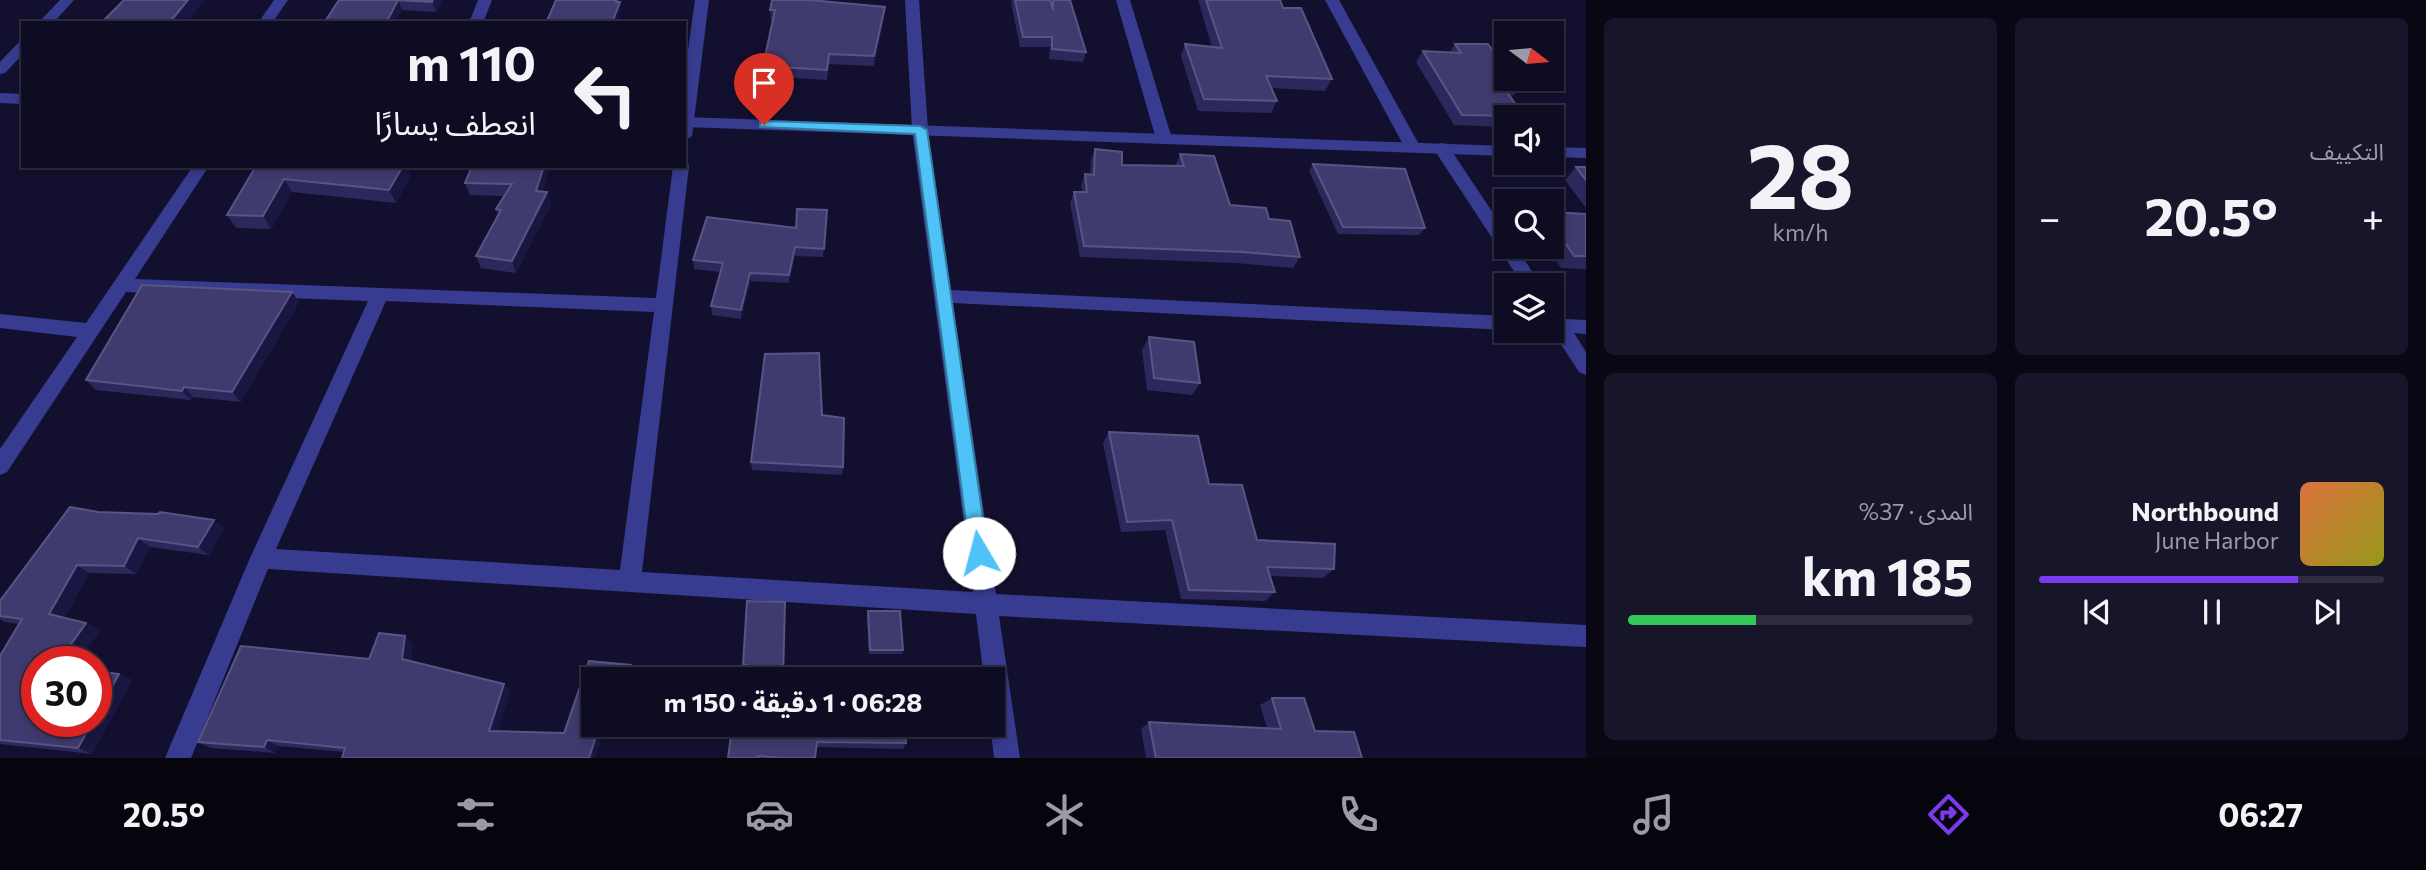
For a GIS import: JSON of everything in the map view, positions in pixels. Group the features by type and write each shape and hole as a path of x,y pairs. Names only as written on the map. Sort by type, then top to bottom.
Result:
{"street":[{"path":"47,21 67,0"},
{"path":"266,21 281,0"},
{"path":"477,21 485,0"},
{"path":"686,120 702,0"},
{"path":"912,0 920,130 1007,758"},
{"path":"1123,0 1164,139"},
{"path":"1332,0 1413,148"},
{"path":"0,70 21,48"},
{"path":"0,98 21,99"},
{"path":"686,127 920,130 1494,150"},
{"path":"1441,148 1524,273"},
{"path":"1564,152 1586,153"},
{"path":"0,466 200,168"},
{"path":"630,582 681,168"},
{"path":"122,285 664,305"},
{"path":"178,758 261,558 380,294"},
{"path":"943,296 1494,322"},
{"path":"0,321 90,331"},
{"path":"1564,324 1586,327"},
{"path":"1564,336 1586,367"},
{"path":"261,558 986,604 1586,636"}],"building":[{"path":"124,0 188,0 171,21 103,21"},
{"path":"339,0 398,0 387,21 325,21"},
{"path":"398,0 433,0 432,2"},
{"path":"556,0 620,2 613,21 547,21"},
{"path":"772,0 810,0 885,7 874,56 829,54 827,70 763,66 775,10 770,10"},
{"path":"1015,0 1050,0 1053,10 1053,0 1070,0 1086,52 1052,49 1052,37 1023,37"},
{"path":"1206,0 1280,0 1283,8 1301,8 1332,79 1266,76 1277,101 1204,99 1185,44 1222,48"},
{"path":"1455,44 1488,44 1494,52 1494,91 1506,91 1516,105 1494,105 1494,116 1462,115 1423,51 1461,53"},
{"path":"1095,149 1122,152 1122,165 1184,166 1180,154 1214,156 1230,205 1266,208 1269,219 1290,221 1300,257 1084,246 1074,192 1087,192 1085,174 1094,175"},
{"path":"1313,164 1405,169 1425,228 1343,227"},
{"path":"1576,167 1586,167 1586,180"},
{"path":"255,168 402,168 389,190 284,179 263,216 227,215"},
{"path":"471,168 543,168 536,191 547,192 512,261 476,256 501,210 496,209 512,184 465,183"},
{"path":"797,209 827,210 824,249 795,247 789,275 750,273 741,310 711,306 723,263 693,260 707,217 796,228"},
{"path":"1564,213 1586,214 1586,256 1574,256 1564,241"},
{"path":"142,285 292,292 232,392 184,387 182,391 86,380"},
{"path":"1149,337 1194,342 1200,383 1154,378"},
{"path":"819,353 822,415 844,418 843,467 751,462 765,354"},
{"path":"1109,432 1198,436 1209,484 1242,485 1257,540 1335,544 1334,569 1267,567 1275,592 1189,590 1172,520 1127,522"},
{"path":"70,507 98,512 160,512 214,520 198,547 138,538 124,566 77,565 49,614 86,623 70,646 21,646 21,737 84,737 78,748 0,740 0,656 22,619 0,616 0,601"},
{"path":"747,601 785,602 783,667 743,665"},
{"path":"868,611 900,611 903,650 870,650"},
{"path":"379,633 405,636 402,659 504,684 489,731 564,733 581,684 581,737 596,737 589,758 342,758 345,748 267,740 264,747 198,742 241,646 369,659"},
{"path":"589,661 631,667 587,667"},
{"path":"112,673 119,674 112,686"},
{"path":"1272,698 1304,698 1315,731 1354,732 1362,758 1156,758 1149,722 1281,729"},
{"path":"731,737 906,737 906,743 817,742 815,758 728,758"}],"route":[{"path":"764,125 920,130 979,553"}]}
